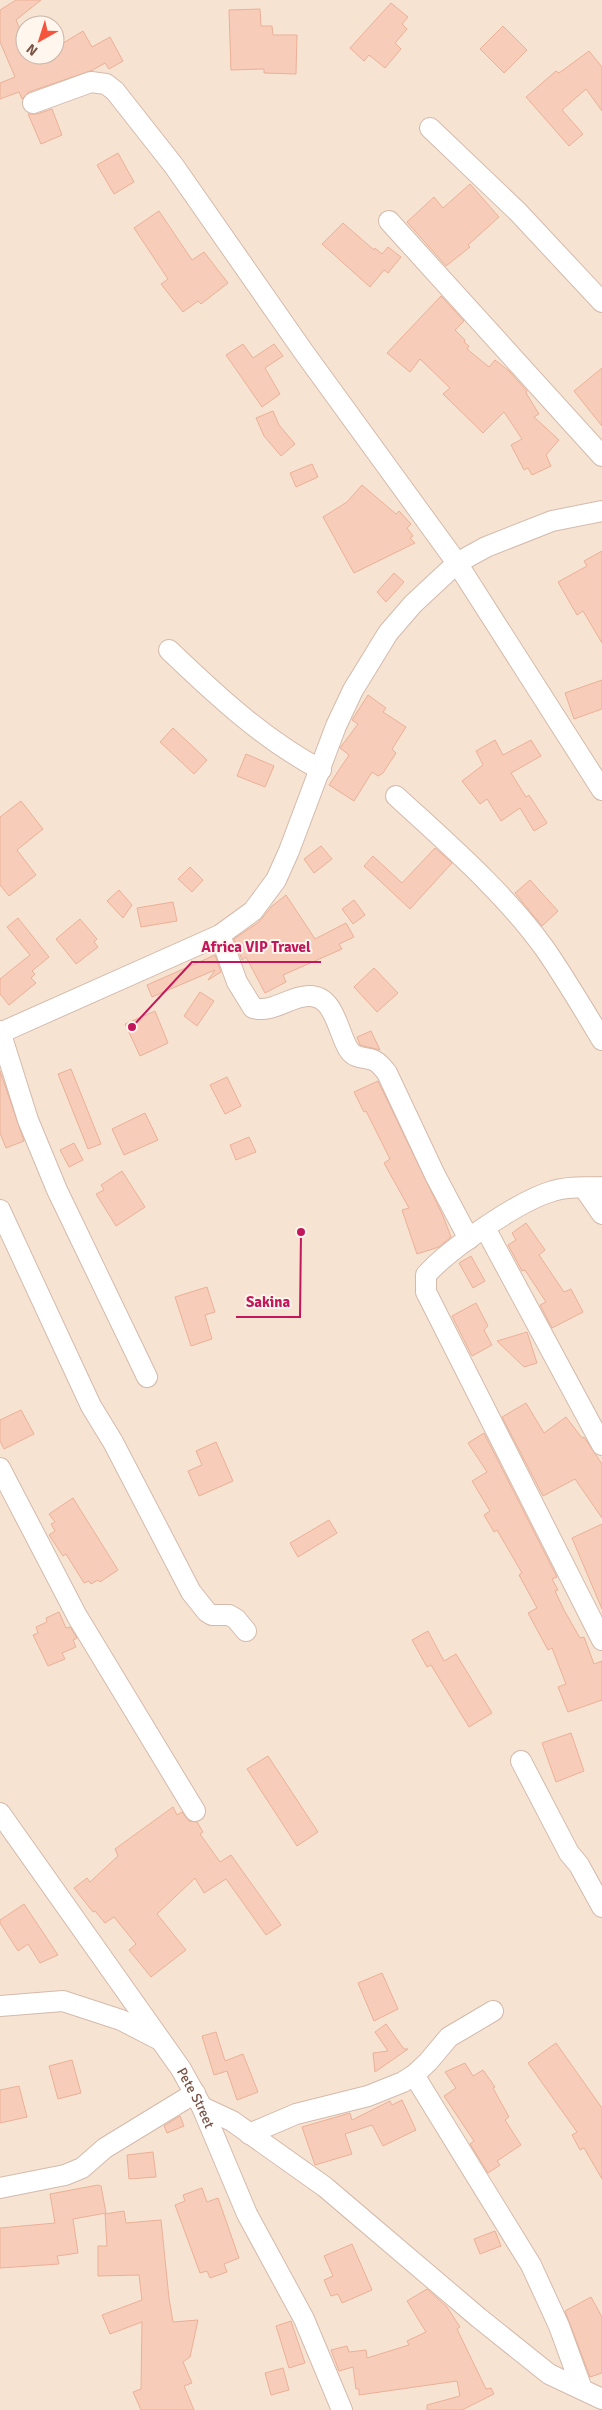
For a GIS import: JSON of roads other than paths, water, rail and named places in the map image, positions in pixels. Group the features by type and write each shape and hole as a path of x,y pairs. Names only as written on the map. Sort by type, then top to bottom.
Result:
{"street":[{"path":"33,103 91,82 106,84 115,91 174,166 303,351 457,563 602,790"},
{"path":"430,128 518,212 602,302"},
{"path":"389,221 602,456"},
{"path":"148,1377 57,1190 28,1120 0,1032 220,935 253,911 276,880 343,711 371,657 413,604 457,563 486,547 552,521 602,511"},
{"path":"169,650 257,730 291,754 321,770"},
{"path":"396,796 474,869 513,910 545,949 602,1040"},
{"path":"220,935 237,982 252,1008 261,1010 274,1008 305,996 316,996 333,1014 350,1053 357,1057 374,1060 387,1073 435,1175 477,1234 602,1445"},
{"path":"602,1214 593,1188 552,1191 526,1202 438,1261 426,1275 426,1292 602,1640"},
{"path":"0,1210 91,1406 113,1442 191,1592 207,1612 212,1615 229,1615 236,1619 246,1631"},
{"path":"0,1468 73,1609 196,1811"},
{"path":"521,1761 569,1853 579,1865 602,1908"},
{"name":"Pete Street","path":"0,1813 162,2041 198,2100 247,2214 304,2319 342,2410"},
{"path":"0,2006 63,2001 121,2020 162,2041"},
{"path":"249,2134 296,2114 368,2096 414,2076 448,2037 493,2011"},
{"path":"414,2076 531,2265 559,2326 582,2389"},
{"path":"0,2188 64,2175 82,2168 105,2148 198,2100 232,2121 325,2188 549,2374 602,2399"}],"place":[{"name":"Africa VIP Travel","path":"132,1027"},
{"name":"Sakina","path":"301,1232"}]}
